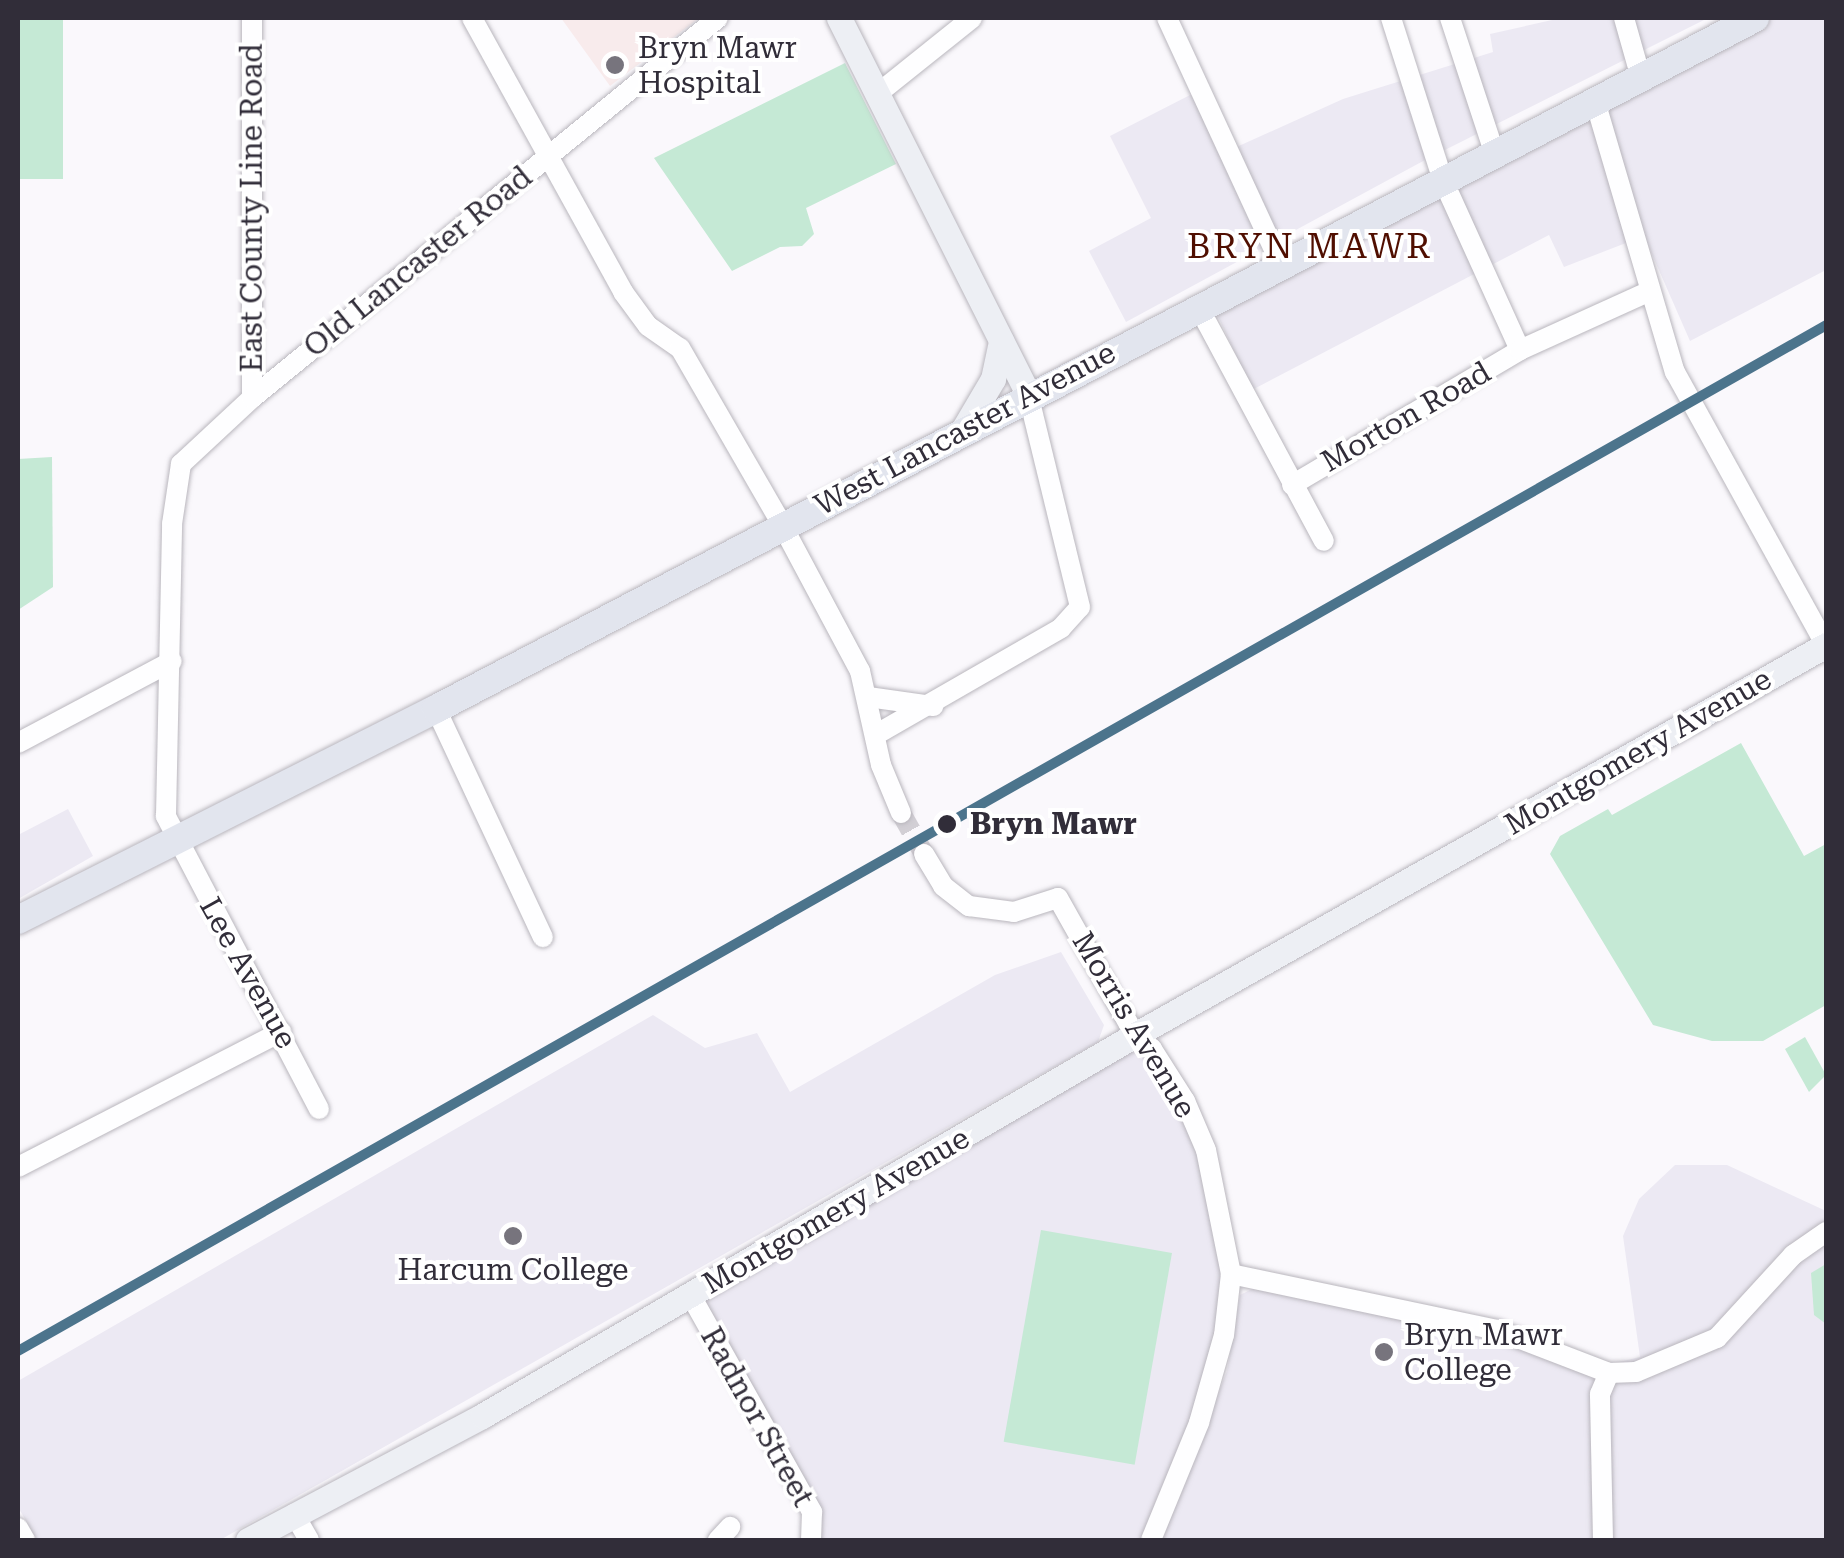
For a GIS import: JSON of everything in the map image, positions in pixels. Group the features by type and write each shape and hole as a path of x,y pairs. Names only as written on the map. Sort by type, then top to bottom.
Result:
{"highway":[{"name":"West Lancaster Avenue","path":"18,920 436,708 1280,262 1755,18"}],"main road":[{"path":"838,18 1028,394"},
{"path":"964,428 992,379 1001,341"},
{"name":"Montgomery Avenue","path":"248,1540 691,1296 1135,1036 1826,645"}],"street":[{"name":"East County Line Road","path":"252,18 252,398"},
{"path":"472,18 638,316 680,348 782,526 868,696 881,764 900,813"},
{"name":"Old Lancaster Road","path":"174,839 166,816 172,524 181,464 252,398 718,18"},
{"path":"876,95 972,18"},
{"path":"1167,18 1280,262"},
{"path":"1392,18 1442,178 1520,350"},
{"path":"1450,18 1494,152"},
{"path":"1624,18 1641,78"},
{"path":"1594,101 1675,372 1826,645"},
{"name":"Morton Road","path":"1199,308 1292,485 1520,350 1648,292"},
{"path":"877,734 935,706 1061,628 1080,607 1028,394"},
{"path":"1292,485 1324,541"},
{"path":"18,743 172,661"},
{"path":"868,696 935,706"},
{"path":"436,708 542,937"},
{"name":"Lee Avenue","path":"174,839 319,1109"},
{"name":"Morris Avenue","path":"924,854 943,886 969,906 1014,912 1058,898 1135,1036 1152,1049 1185,1102 1206,1150 1231,1274 1214,1376 1151,1540"},
{"path":"18,1167 281,1032"},
{"path":"1231,1274 1496,1330 1609,1373 1636,1372 1718,1338 1793,1255 1826,1232"},
{"name":"Radnor Street","path":"691,1296 812,1512 811,1540"},
{"path":"1603,1540 1600,1394 1609,1373"},
{"path":"294,1514 309,1540"},
{"path":"18,1528 25,1540"}],"shaded area":[{"name":"Bryn Mawr Hospital","path":"561,18 699,18 610,86"},
{"path":"1561,18 1708,18 1425,160 1126,322 1089,251 1151,218 1110,136 1192,94 1221,154 1343,99 1493,52 1490,34"},
{"path":"1772,18 1826,18 1826,270 1690,341 1644,236 1564,267 1549,235 1252,390 1216,312"},
{"path":"68,809 93,856 18,899 18,835"},
{"name":"Harcum College","path":"1061,952 1104,1025 1098,1042 220,1540 37,1540 18,1507 18,1381 653,1015 705,1048 757,1033 790,1092 995,975"},
{"path":"1135,1035 1185,1101 1231,1274 1224,1335 1151,1540 811,1540 813,1529 691,1296"},
{"name":"Bryn Mawr College","path":"1675,1165 1727,1165 1826,1211 1826,1540 1161,1540 1227,1371 1240,1295 1254,1288 1524,1347 1585,1370 1640,1357 1623,1236 1639,1199"}],"green space":[{"path":"18,18 63,18 63,179 18,179"},
{"path":"845,63 896,164 806,208 814,234 802,246 780,247 732,271 654,158"},
{"path":"52,457 53,587 18,610 18,459"},
{"path":"1741,743 1804,856 1826,844 1826,1005 1763,1041 1712,1041 1653,1025 1550,854 1560,836 1608,809 1612,815"},
{"path":"1805,1037 1826,1075 1809,1092 1785,1049"},
{"path":"1041,1230 1172,1253 1135,1465 1004,1442"},
{"path":"1826,1264 1826,1324 1814,1315 1811,1273"}],"tunnel":[{"path":"901,813 924,854"}],"transit line":[{"path":"18,1351 1826,325"}],"place":[{"name":"Bryn Mawr Hospital","path":"615,65"},
{"name":"Bryn Mawr","path":"947,824"},
{"name":"Harcum College","path":"513,1236"},
{"name":"Bryn Mawr College","path":"1384,1352"}],"district":[{"name":"BRYN MAWR","path":"1310,247"}]}
